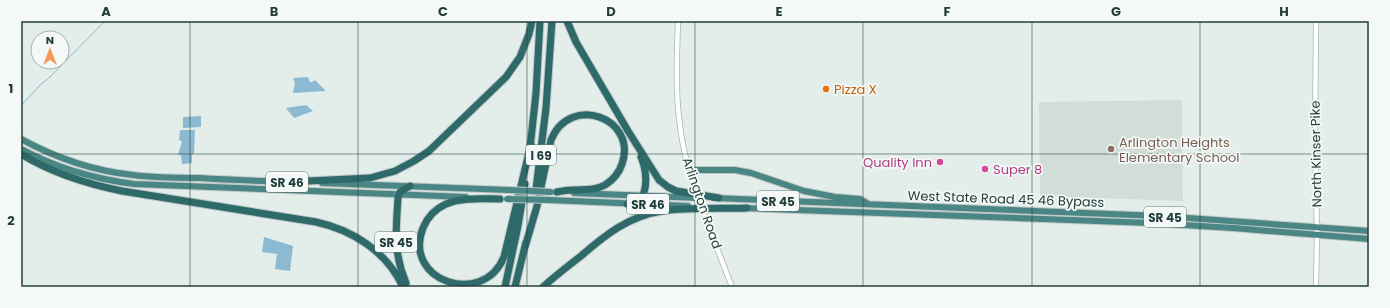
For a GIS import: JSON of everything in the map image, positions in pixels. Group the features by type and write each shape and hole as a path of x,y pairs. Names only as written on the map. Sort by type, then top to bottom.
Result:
{"highway":[{"path":"287,182 370,178 395,171 414,161 429,151 506,77 520,57 529,34 532,21"},
{"name":"I 69","path":"505,287 519,220 531,144 536,93 540,21"},
{"name":"I 69","path":"516,287 537,184 543,140 552,21"},
{"path":"567,21 576,42 628,131 656,175 665,185 682,193 719,198"},
{"path":"525,247 537,206 554,132 566,120 581,115 597,116 609,121 619,133 624,147 623,162 617,175 609,182 596,189 554,192"},
{"path":"627,204 643,196 645,187 644,164 628,131"},
{"name":"SR 46","path":"21,139 46,152 68,160 94,168 120,173 155,177 410,186"},
{"path":"504,199 478,199 454,202 443,206 431,216 425,223 420,245 424,262 434,276 450,285 465,287 482,282 489,278 497,270 502,262 506,250 531,144"},
{"name":"SR 46","path":"21,149 48,162 75,172 102,179 161,186 747,208"},
{"path":"21,154 62,174 102,187 327,224 345,231 368,244 384,258 404,287"},
{"path":"689,170 735,170 751,173 804,191 860,200 870,204"},
{"path":"398,195 410,186"},
{"name":"SR 45","path":"410,186 643,196"},
{"name":"SR 45","path":"398,195 396,252 400,270 408,287"},
{"name":"West State Road 45 46 Bypass","path":"643,196 1117,214 1369,231"},
{"name":"West State Road 45 46 Bypass","path":"747,208 1106,221 1202,226 1369,239"},
{"name":"SR 45","path":"543,287 610,232 638,218 670,210 747,208"},
{"path":"947,215 951,211 958,208"},
{"path":"1106,221 1114,218 1117,214"}],"street":[{"name":"Arlington Road","path":"678,21 677,65 679,117 684,151 694,188 732,287"},
{"name":"North Kinser Pike","path":"1316,21 1316,287"}],"shaded area":[{"name":"Arlington Heights Elementary School","path":"1182,100 1183,201 1040,196 1039,102"}],"water":[{"path":"308,77 310,82 315,80 326,91 293,93 295,83 293,78"},
{"path":"306,105 313,111 294,118 286,108"},
{"path":"201,116 201,127 183,128 183,117"},
{"path":"180,130 195,130 192,163 182,164 181,155 178,155 182,141 179,140"},
{"path":"264,237 293,246 290,271 275,269 277,254 262,252"}],"waterway":[{"path":"21,106 40,85 50,77 105,21"}],"place":[{"name":"Pizza X","path":"826,89"},
{"name":"Arlington Heights Elementary School","path":"1111,149"},
{"name":"Quality Inn","path":"940,162"},
{"name":"Super 8","path":"985,169"}]}
